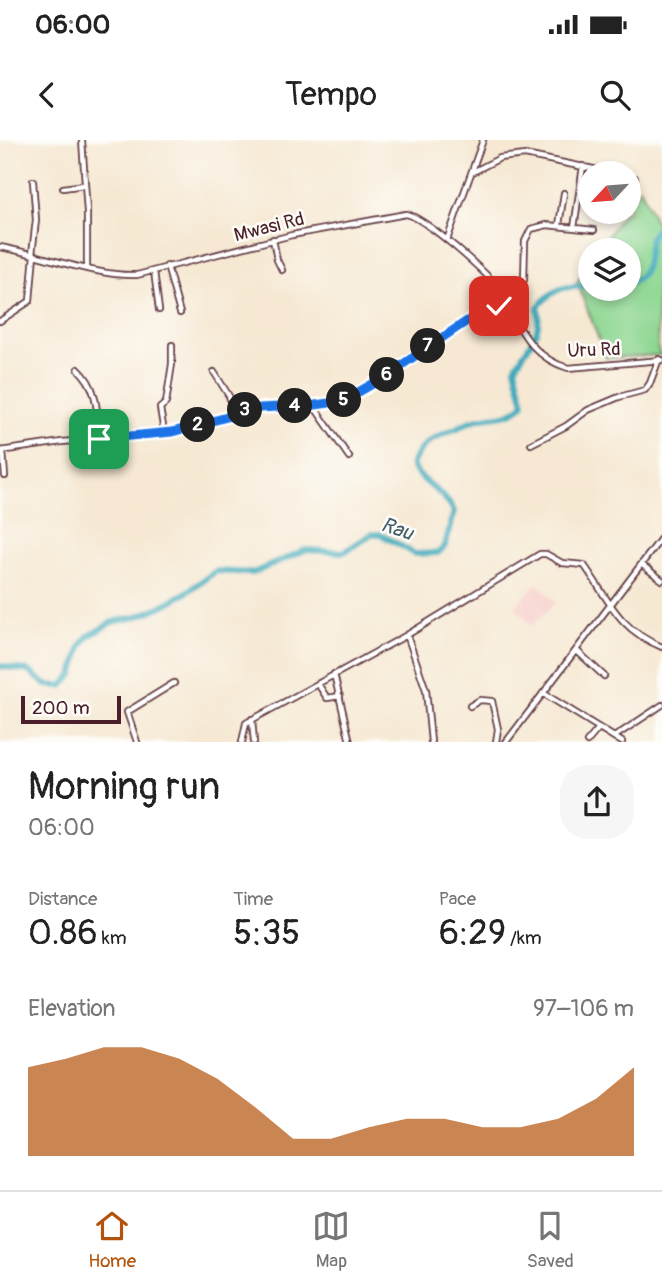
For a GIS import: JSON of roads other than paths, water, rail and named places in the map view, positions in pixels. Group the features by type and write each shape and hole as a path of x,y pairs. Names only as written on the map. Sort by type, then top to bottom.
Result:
{"street":[{"path":"82,140 87,268"},
{"path":"447,240 483,140"},
{"path":"473,172 513,155 534,156 578,165"},
{"path":"0,321 30,301 36,220 33,181"},
{"path":"63,188 84,185"},
{"path":"559,225 564,193"},
{"path":"573,228 578,197"},
{"name":"Mwasi Rd","path":"0,247 129,275 154,271 273,239 400,214 416,217 447,240 505,296 510,310"},
{"path":"505,296 524,280 527,234 531,229 542,225 559,225 594,230"},
{"path":"273,239 282,270"},
{"path":"167,266 180,313"},
{"path":"154,271 159,310"},
{"path":"5,477 2,451 184,429 235,413 270,406 338,402 350,398 467,321 499,306 510,310"},
{"name":"Uru Rd","path":"510,310 529,343 550,360 568,368 660,359"},
{"path":"164,432 160,408 167,400 172,345"},
{"path":"531,444 566,426 588,410 645,390 660,359"},
{"path":"78,369 94,391 99,439"},
{"path":"214,372 235,413"},
{"path":"313,405 349,457"},
{"path":"115,438 118,455"},
{"path":"506,742 662,537"},
{"path":"242,742 244,725 253,719 407,635 540,554 548,555 562,563 584,565 609,606 631,629 662,647"},
{"path":"641,564 662,580"},
{"path":"407,635 426,690 431,742"},
{"path":"576,650 604,676"},
{"path":"334,674 350,742"},
{"path":"137,742 127,712 174,683"},
{"path":"318,684 327,698 341,696"},
{"path":"543,693 622,742"},
{"path":"470,706 480,700 492,701 498,729 496,742"},
{"path":"614,737 662,705"},
{"path":"253,719 254,742"},
{"path":"588,742 598,728"}],"waterway":[{"name":"Rau","path":"641,275 651,237 662,224"},
{"name":"Rau","path":"0,666 29,671 46,685 62,686 73,675 81,646 87,637 112,622 136,617 160,607 216,571 253,573 305,550 344,552 372,534 380,534 415,554 438,553 445,546 454,511 445,498 421,478 412,466 418,453 433,439 467,423 513,412 524,403 515,368 536,333 538,307 549,295 561,289 578,286"}]}
